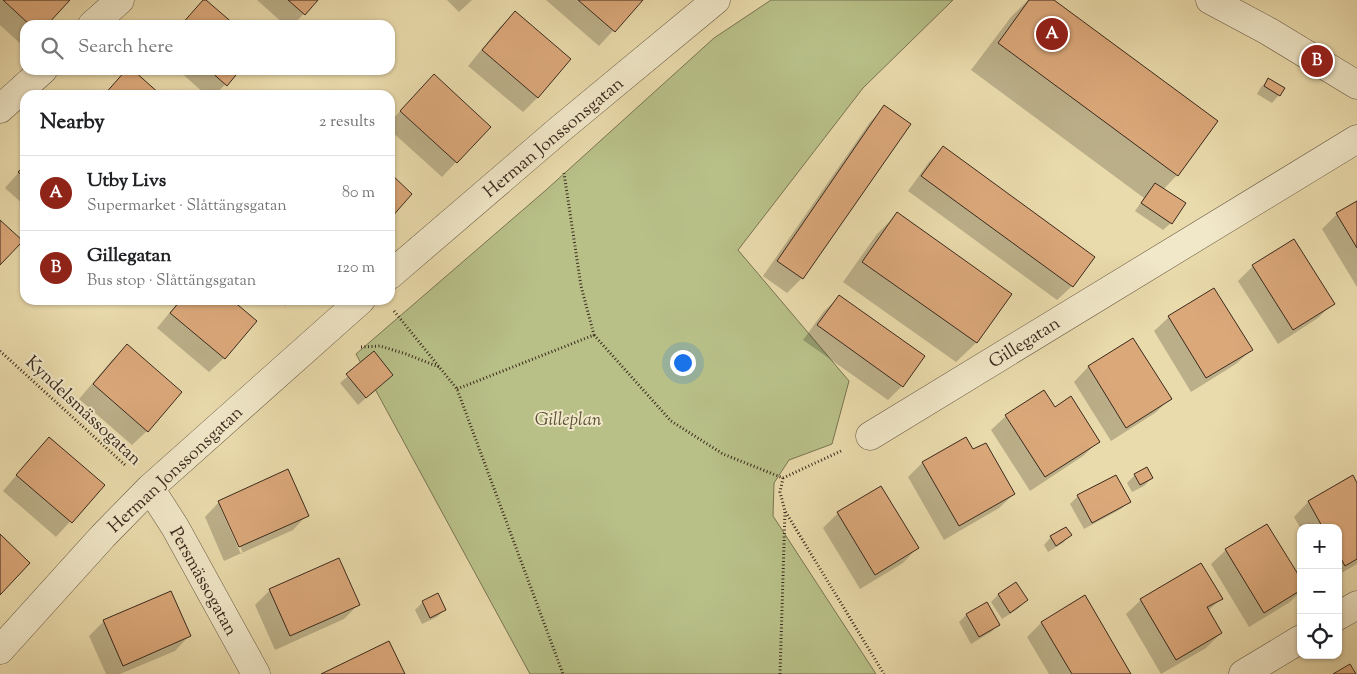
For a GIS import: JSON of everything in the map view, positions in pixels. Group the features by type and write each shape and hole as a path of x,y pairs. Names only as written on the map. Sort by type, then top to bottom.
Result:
{"street":[{"path":"98,20 120,0"},
{"name":"Herman Jonssonsgatan","path":"395,271 716,0"},
{"path":"1210,0 1268,31 1357,85"},
{"path":"21,90 37,75"},
{"path":"0,109 20,91"},
{"name":"Gillegatan","path":"870,436 1357,139"},
{"name":"Herman Jonssonsgatan","path":"0,650 103,536 150,488 356,305"},
{"name":"Persmässogatan","path":"150,488 256,674"},
{"path":"1341,614 1357,605"},
{"path":"1243,674 1297,641"}],"path":[{"path":"549,140 563,166 581,286 594,335 671,421 723,454 782,478 870,436"},
{"path":"391,308 457,389 563,674"},
{"path":"325,333 346,348 380,346 440,368"},
{"path":"457,389 594,335"},
{"name":"Kyndelsmässogatan","path":"0,351 150,488"},
{"path":"780,674 785,511 780,492 782,478"},
{"path":"785,511 884,674"}],"green space":[{"name":"Gilleplan","path":"771,0 953,0 863,88 738,250 849,381 832,444 789,460 774,483 773,516 876,674 530,674 356,354 546,190 714,38"}],"building":[{"path":"3,0 70,0 52,20 25,20"},
{"path":"203,0 206,0 229,20 185,20"},
{"path":"288,0 318,0 305,15"},
{"path":"578,0 643,0 615,32"},
{"path":"1029,0 1054,0 1218,121 1178,176 998,43"},
{"path":"515,11 571,59 538,98 482,50"},
{"path":"434,74 491,127 457,163 400,111"},
{"path":"122,75 139,75 155,90 108,90"},
{"path":"215,75 236,75 227,86"},
{"path":"1268,78 1285,88 1280,96 1264,86"},
{"path":"884,105 911,124 803,279 777,261"},
{"path":"943,146 1095,257 1073,287 921,176"},
{"path":"395,178 412,194 395,213"},
{"path":"1155,183 1186,203 1172,224 1141,203"},
{"path":"1357,201 1357,248 1336,213"},
{"path":"897,212 1012,294 977,343 862,262"},
{"path":"0,220 20,238 20,244 0,265"},
{"path":"1294,239 1335,304 1293,330 1252,265"},
{"path":"1214,288 1253,350 1206,378 1168,316"},
{"path":"839,295 925,356 903,387 817,325"},
{"path":"177,305 238,305 257,321 225,359 170,313"},
{"path":"1133,338 1172,399 1126,428 1088,366"},
{"path":"127,344 182,392 148,432 93,384"},
{"path":"374,351 393,375 366,398 346,374"},
{"path":"1044,390 1055,407 1071,396 1100,442 1045,477 1005,415"},
{"path":"49,437 105,485 72,523 16,475"},
{"path":"966,437 973,449 986,443 1015,494 959,526 922,462"},
{"path":"1147,467 1153,478 1140,485 1134,474"},
{"path":"288,469 309,516 239,547 218,501"},
{"path":"1116,475 1131,502 1092,523 1077,495"},
{"path":"1353,475 1357,483 1357,559 1345,566 1342,560 1342,524 1321,524 1308,501"},
{"path":"881,486 919,548 875,575 837,512"},
{"path":"1267,524 1297,573 1297,592 1264,613 1225,549"},
{"path":"1066,527 1072,535 1056,546 1050,536"},
{"path":"0,534 30,563 0,595"},
{"path":"339,558 360,605 290,636 269,589"},
{"path":"1201,563 1223,599 1207,607 1222,633 1176,660 1140,599"},
{"path":"1016,582 1028,600 1010,613 998,594"},
{"path":"171,591 191,636 123,666 103,620"},
{"path":"438,593 446,610 430,618 422,601"},
{"path":"1085,595 1131,674 1072,674 1041,622"},
{"path":"987,602 1000,625 979,637 966,614"},
{"path":"389,641 405,674 321,674"},
{"path":"1350,664 1356,674 1333,674"}],"place":[{"name":"Utby Livs","path":"1052,34"},
{"name":"Gillegatan","path":"1317,61"}]}
